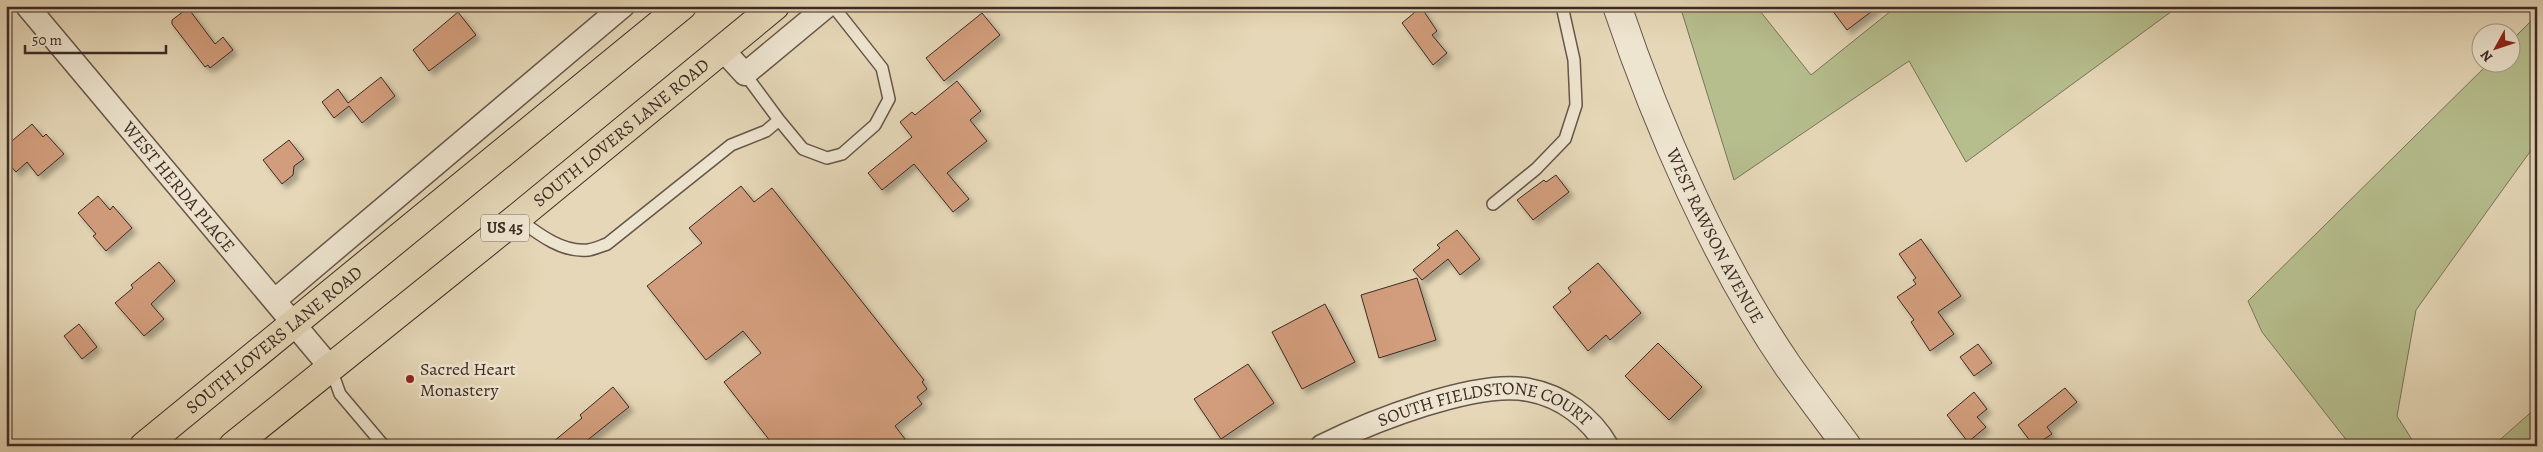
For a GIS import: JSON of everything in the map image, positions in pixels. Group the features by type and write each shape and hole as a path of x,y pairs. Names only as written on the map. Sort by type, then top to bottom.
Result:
{"main road":[{"name":"SOUTH LOVERS LANE ROAD","path":"144,446 682,6"},
{"name":"SOUTH LOVERS LANE ROAD","path":"233,446 517,218 775,6"}],"street":[{"name":"WEST HERDA PLACE","path":"27,6 330,367"},
{"path":"275,300 623,6"},
{"path":"722,49 745,74 827,6"},
{"name":"WEST RAWSON AVENUE","path":"1617,6 1651,96 1694,197 1728,265 1788,366 1847,446"},
{"name":"SOUTH FIELDSTONE COURT","path":"1322,446 1400,413 1474,393 1512,388 1547,395 1569,406 1588,420 1607,446"}],"lane":[{"path":"745,74 803,149 827,158 842,154 875,125 889,99 882,68 833,6"},
{"path":"1493,204 1536,169 1565,139 1576,104 1574,60 1562,6"},
{"path":"517,218 553,242 573,249 588,250 607,244 731,145 766,131 779,120"},
{"path":"330,367 340,394 384,446"}],"green space":[{"path":"1680,6 1756,6 1811,75 1897,6 2179,6 1966,162 1909,61 1734,180"},
{"path":"2537,15 2537,142 2416,310 2397,416 2416,446 2351,446 2262,332 2248,301 2480,72 2520,72 2520,32"},
{"path":"2537,407 2537,446 2494,445"}],"building":[{"path":"1829,6 1879,6 1847,30"},
{"path":"1421,7 1437,31 1432,35 1447,53 1433,65 1402,23"},
{"path":"188,8 215,44 223,37 233,50 210,68 208,65 205,67 172,24 172,20"},
{"path":"458,12 476,35 429,71 413,50"},
{"path":"982,13 1000,35 944,81 926,58"},
{"path":"381,77 395,96 362,123 349,106 334,118 322,102 338,89 348,103"},
{"path":"957,81 981,111 970,120 987,141 947,173 969,199 953,212 914,164 882,190 868,173 912,137 900,122 912,112 915,115"},
{"path":"32,124 43,137 46,134 64,154 38,176 27,162 16,172 6,161 6,146"},
{"path":"289,140 304,159 294,166 293,175 282,184 263,160"},
{"path":"1556,175 1569,192 1533,220 1517,200 1544,180 1546,182"},
{"path":"741,186 754,202 772,188 924,380 922,382 927,389 917,397 922,404 895,426 905,439 896,446 774,446 724,382 761,353 743,331 706,360 647,286 702,243 689,228"},
{"path":"98,196 110,210 113,206 132,228 106,251 93,236 96,234 78,213"},
{"path":"1457,230 1480,259 1460,275 1448,259 1422,280 1413,270 1440,248 1437,245"},
{"path":"1921,239 1961,296 1938,312 1954,334 1930,351 1911,322 1914,320 1897,297 1916,284 1913,280 1916,278 1899,254"},
{"path":"159,262 175,281 151,304 164,319 144,336 115,303 133,288 131,285"},
{"path":"1598,263 1641,313 1610,340 1606,335 1588,351 1553,307 1571,292 1568,288"},
{"path":"1417,278 1436,340 1379,358 1361,295"},
{"path":"1325,304 1355,362 1302,389 1272,332"},
{"path":"79,324 97,347 82,359 64,336"},
{"path":"1658,343 1702,387 1669,420 1625,376"},
{"path":"1978,344 1992,363 1974,376 1960,357"},
{"path":"1248,364 1274,403 1221,439 1194,399"},
{"path":"613,387 629,407 580,446 548,446 582,418 580,415"},
{"path":"2065,388 2077,402 2047,427 2052,434 2034,446 2018,425"},
{"path":"1974,392 1987,409 1977,417 1986,427 1968,442 1947,415"}],"place":[{"name":"Sacred Heart Monastery","path":"410,379"}]}
